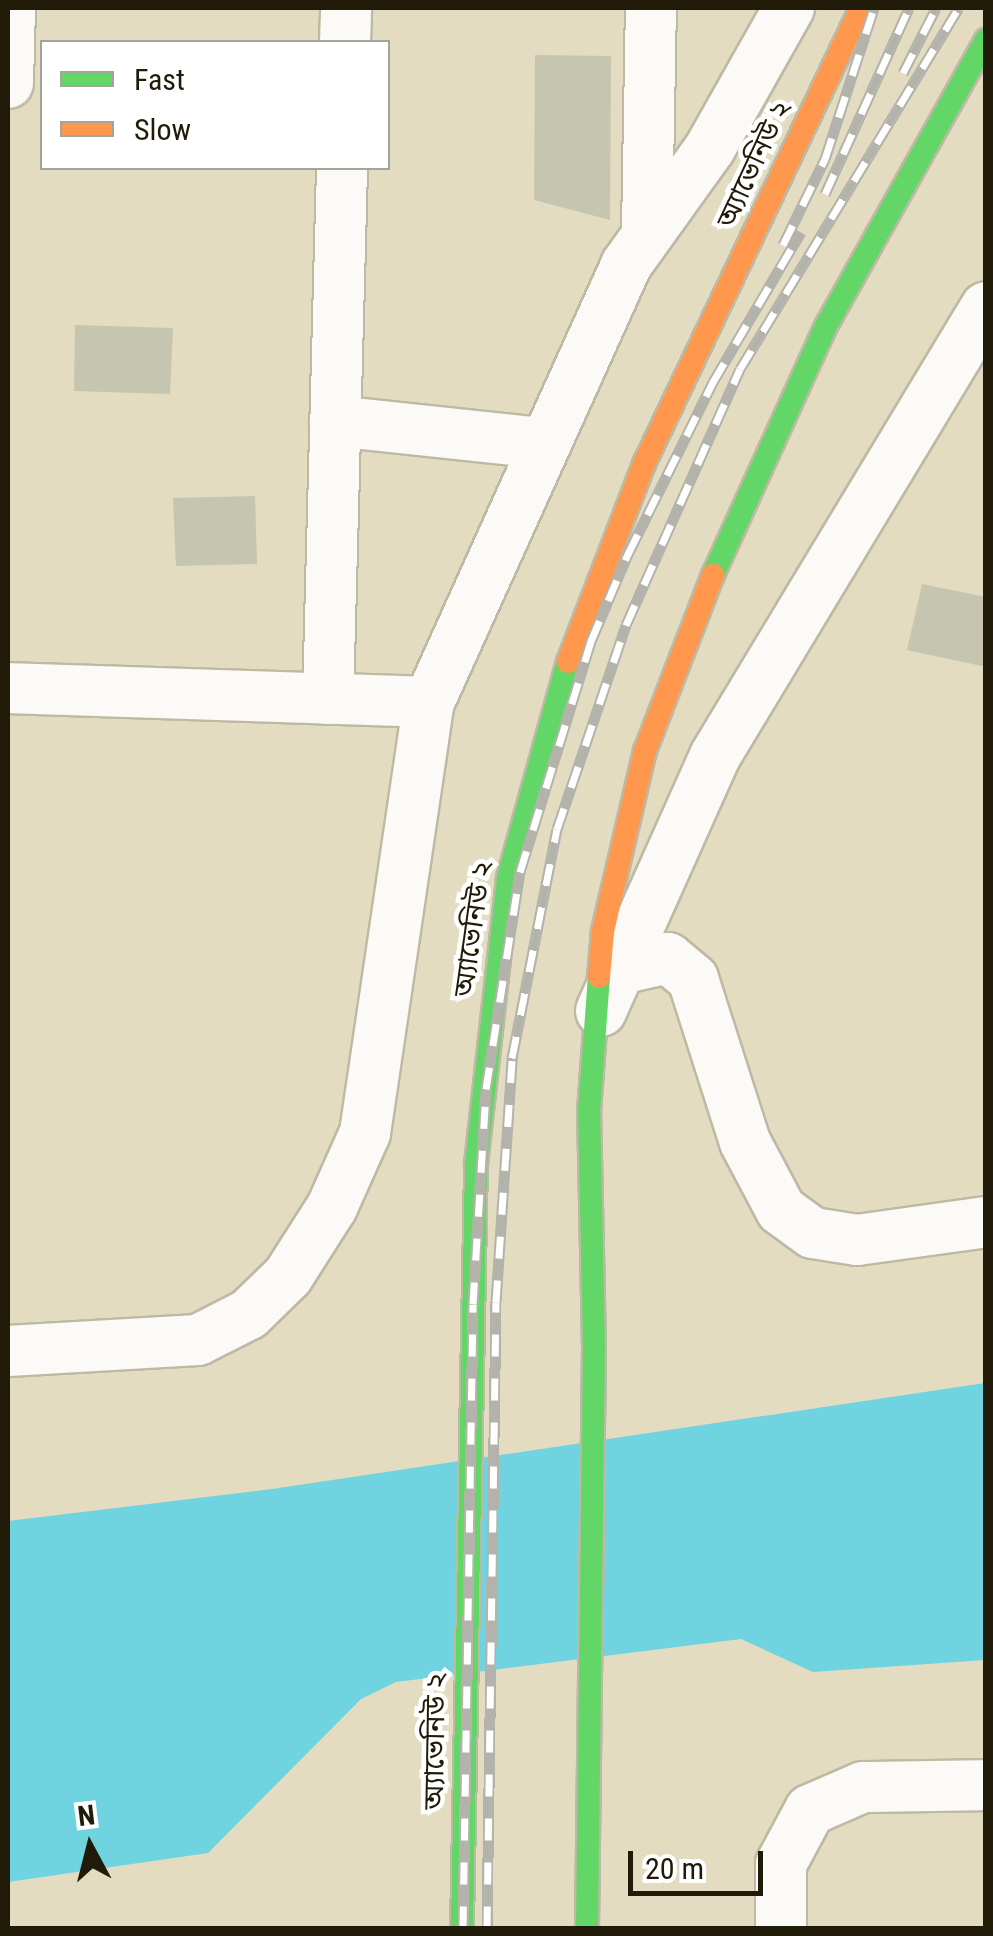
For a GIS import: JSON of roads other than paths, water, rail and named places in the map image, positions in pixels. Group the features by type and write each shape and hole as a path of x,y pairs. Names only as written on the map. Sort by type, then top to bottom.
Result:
{"main road":[{"name":"অ্যাভেনিউ ২","path":"462,1928 468,1362 489,1024 508,878 534,768 572,650 644,464 862,8"},
{"path":"587,1928 594,1346 593,1030 620,849 645,751 686,636 826,326 986,40"}],"street":[{"path":"8,83 10,8"},
{"path":"345,40 346,8"},
{"path":"647,231 651,8"},
{"path":"8,1350 198,1340 249,1314 288,1276 332,1208 365,1133 430,702 541,444 647,231 710,148 789,8"},
{"path":"328,699 342,170"},
{"path":"593,1030 715,756 986,307"},
{"path":"336,421 541,444"},
{"path":"8,688 430,702"},
{"path":"621,969 668,958 693,979 745,1142 781,1210 813,1232 857,1240 986,1222"},
{"path":"781,1928 781,1864 810,1810 863,1787 986,1766"},
{"path":"863,1787 986,1786"}],"water":[{"path":"985,1383 985,1660 813,1672 741,1639 396,1682 361,1699 208,1853 8,1882 8,1521 272,1489"}],"railway":[{"path":"783,245 825,159 874,8"},
{"path":"825,194 909,8"},
{"path":"903,73 936,8"},
{"path":"487,1928 496,1302 512,1058 557,829 626,625 740,369 959,8"},
{"path":"463,1928 473,1304 486,1089 520,872 591,641 628,554 713,382 801,232"}]}
